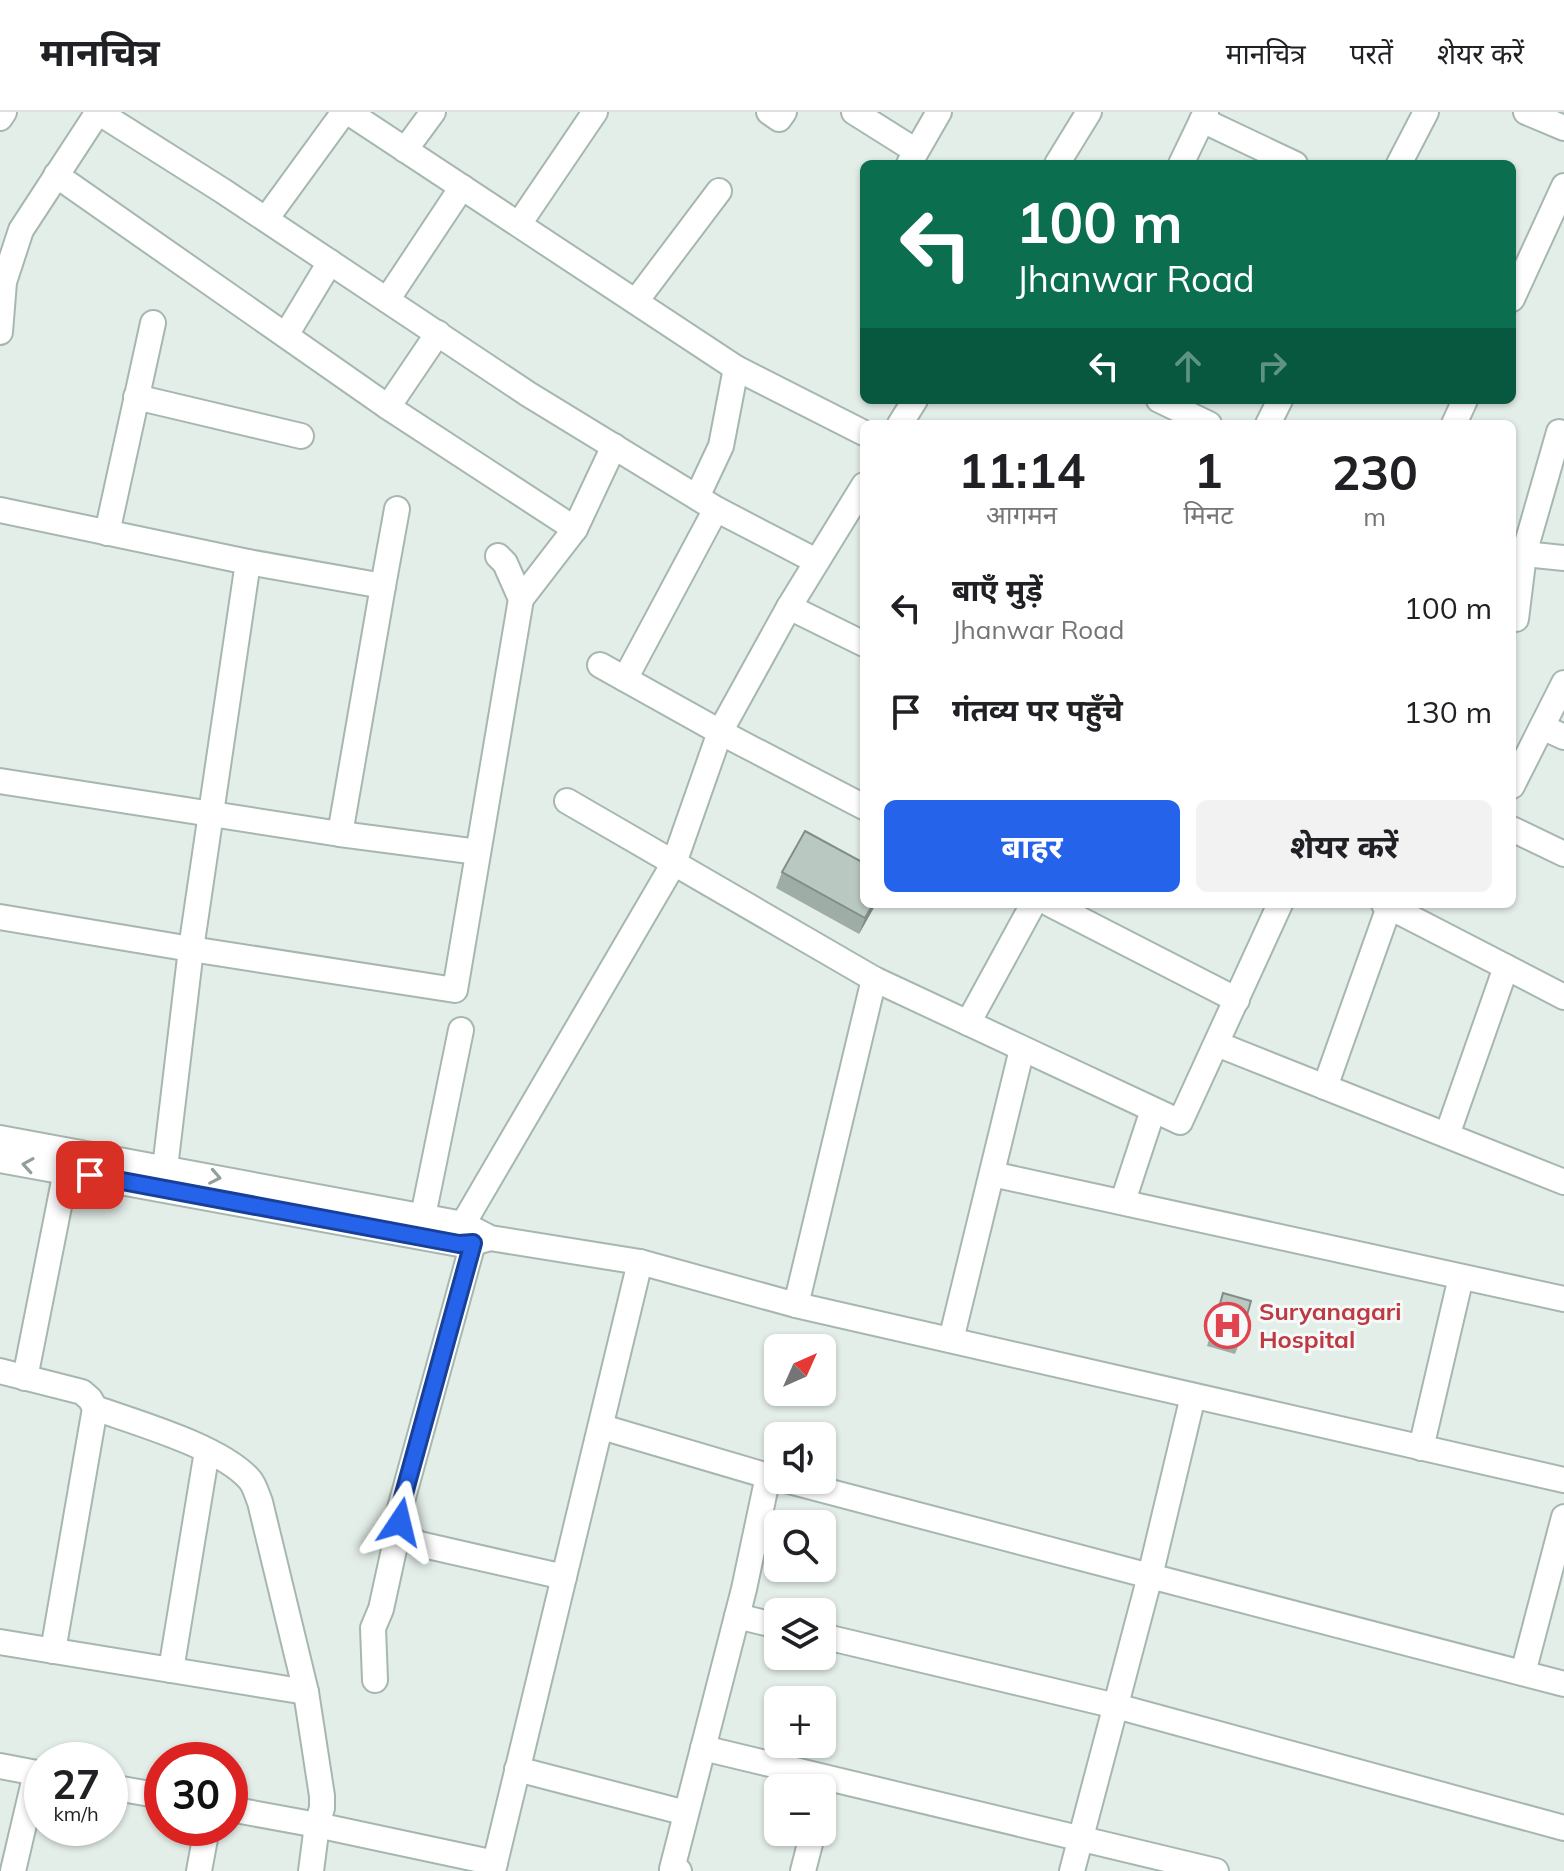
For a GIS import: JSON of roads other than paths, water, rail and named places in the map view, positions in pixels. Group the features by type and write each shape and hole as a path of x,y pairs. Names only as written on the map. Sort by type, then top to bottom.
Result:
{"street":[{"path":"0,118 4,112"},
{"path":"0,332 4,282 21,230 98,112 266,219 528,394 706,503 816,561"},
{"path":"266,219 346,112 736,368 860,431"},
{"path":"405,150 433,112"},
{"path":"519,224 595,112"},
{"path":"769,112 779,119 784,112"},
{"path":"854,112 912,157 939,112"},
{"path":"1059,160 1089,112"},
{"path":"1401,160 1426,112"},
{"path":"1526,112 1564,128"},
{"path":"1183,160 1204,116 1287,160"},
{"path":"56,175 388,407 575,529"},
{"path":"1516,290 1564,186"},
{"path":"387,300 462,187"},
{"path":"636,301 719,191"},
{"path":"286,335 330,262"},
{"path":"107,533 153,323"},
{"path":"388,407 438,333"},
{"path":"625,679 706,503 736,368"},
{"path":"136,397 301,436"},
{"path":"1167,404 1201,420"},
{"path":"1516,619 1518,552 1559,432"},
{"path":"0,917 455,990 521,599 575,529 614,446"},
{"path":"375,1680 373,1628 381,1609 400,1522 399,1512 475,1235 674,863 720,732 789,607 860,493"},
{"path":"340,834 397,509"},
{"path":"0,510 248,562 383,586"},
{"path":"1518,552 1564,558"},
{"path":"498,556 505,563 521,599"},
{"path":"165,1168 191,949 248,562"},
{"path":"789,607 860,642"},
{"path":"600,665 860,805"},
{"path":"1516,778 1564,683"},
{"path":"1542,727 1564,737"},
{"path":"0,781 340,834 478,852"},
{"path":"567,801 874,979 1180,1122 1278,908"},
{"path":"1516,831 1564,854"},
{"path":"968,1023 1031,908"},
{"path":"1058,908 1237,1000"},
{"path":"1325,1087 1386,908"},
{"path":"1393,908 1564,997"},
{"path":"1447,1135 1506,967"},
{"path":"796,1305 874,979"},
{"path":"423,1216 461,1030"},
{"path":"1217,1044 1564,1182"},
{"path":"951,1340 1022,1049"},
{"path":"1123,1201 1153,1110"},
{"path":"0,1138 423,1216 475,1235 640,1262 796,1305 1564,1480"},
{"path":"0,1160 459,1244 475,1235"},
{"path":"25,1378 66,1171"},
{"path":"992,1174 1564,1299"},
{"path":"248,1812 317,1825 494,1867 640,1262"},
{"path":"1421,1448 1461,1277"},
{"path":"0,1371 82,1392 95,1408 53,1651"},
{"path":"1072,1871 1150,1576 1193,1396"},
{"path":"95,1408 197,1445 236,1467 252,1481 260,1502 306,1692 322,1796 311,1871"},
{"path":"602,1427 764,1474"},
{"path":"171,1670 207,1451"},
{"path":"674,1870 737,1616 772,1494"},
{"path":"836,1494 1564,1684"},
{"path":"1523,1673 1564,1517"},
{"path":"400,1522 404,1531 419,1544 564,1577"},
{"path":"737,1616 764,1623"},
{"path":"836,1639 1116,1706 1564,1828"},
{"path":"0,1642 306,1692"},
{"path":"703,1748 780,1774"},
{"path":"0,1766 24,1771"},
{"path":"517,1769 686,1813"},
{"path":"836,1791 1081,1840 1216,1871"},
{"path":"13,1871 24,1830"},
{"path":"199,1871 204,1846"},
{"path":"803,1871 809,1846"}],"place":[{"name":"Suryanagari Hospital","path":"1228,1326"}]}
